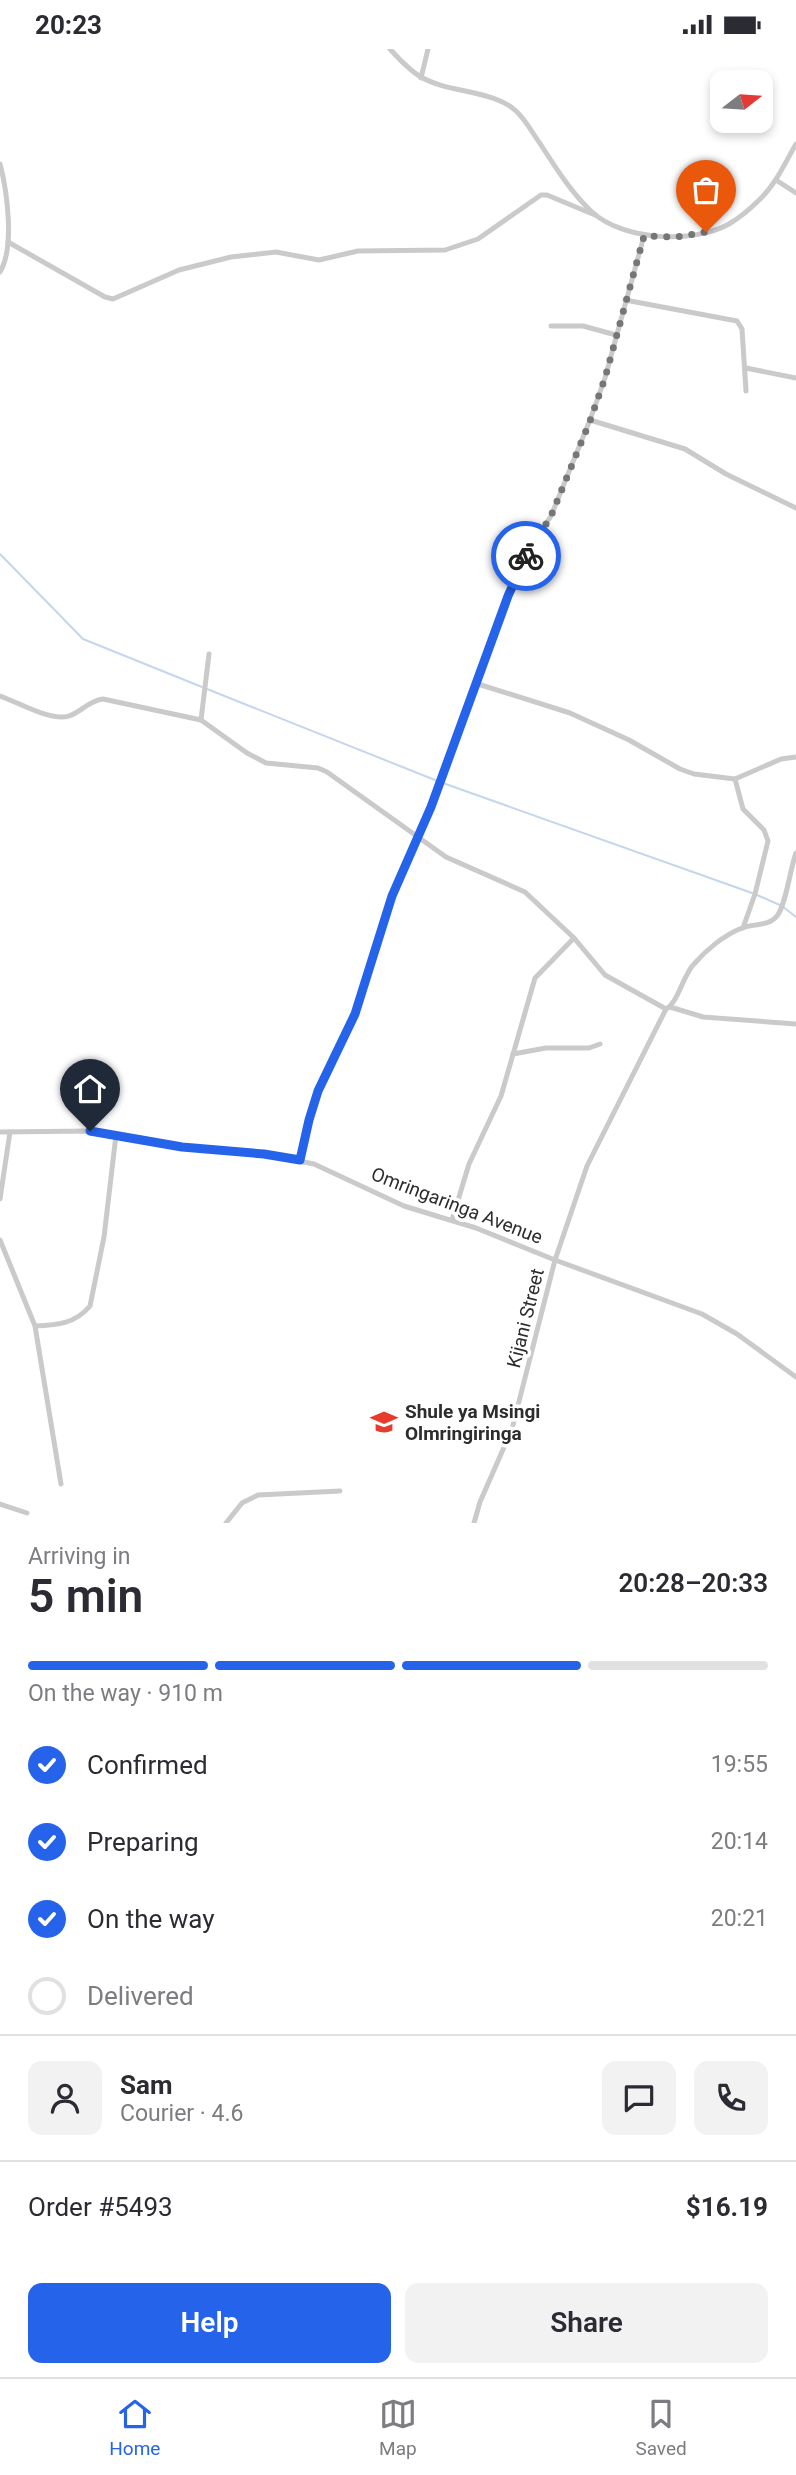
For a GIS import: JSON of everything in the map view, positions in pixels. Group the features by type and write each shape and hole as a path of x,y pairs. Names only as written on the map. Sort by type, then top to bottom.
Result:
{"street":[{"path":"390,49 421,78 495,100 516,111 564,179 595,215"},
{"path":"421,78 428,49"},
{"path":"8,242 113,299 179,270 231,257 276,252 319,260 358,251 445,250 478,239 541,195 547,195 622,229 644,236 677,237 727,225 761,200 776,180 796,143"},
{"path":"0,164 6,201 8,242 6,260 0,272"},
{"path":"776,180 796,193"},
{"path":"300,1160 318,1091 355,1014 392,896 431,807 508,596 530,548 551,516 590,421 644,236"},
{"path":"625,300 737,321 742,329 746,391"},
{"path":"551,326 583,326 616,335"},
{"path":"746,368 796,378"},
{"path":"590,421 685,449 726,474 796,508"},
{"path":"201,720 209,654"},
{"path":"478,684 570,713 629,740 680,769 706,777 735,779 781,759 796,757"},
{"path":"0,696 53,716 73,715 94,701 103,699 201,720 258,760 318,768 446,857 525,892 573,938 605,975 668,1008 703,1017 796,1024"},
{"path":"735,779 743,809 764,829 768,841 755,894 743,928"},
{"name":"Kijani Street","path":"474,1523 480,1502 512,1429 555,1260 586,1166 682,979 692,965 720,940 743,928 768,923 779,914 796,853"},
{"path":"452,1220 469,1164 498,1105 535,978 573,938"},
{"path":"513,1054 546,1048 589,1048 600,1044"},
{"name":"Omringaringa Avenue","path":"0,1132 90,1131 182,1147 264,1154 324,1167 404,1206 452,1220 702,1314 737,1334 796,1377"},
{"path":"0,1199 10,1132"},
{"path":"35,1326 57,1325 75,1320 90,1306 104,1237 116,1135"},
{"path":"0,1240 35,1326 61,1484"},
{"path":"226,1523 242,1503 258,1495 340,1491"},
{"path":"0,1504 27,1513"}],"waterway":[{"path":"0,554 83,639 202,687"},
{"path":"207,689 440,782 752,893"},
{"path":"757,895 782,906 796,917"}],"way so far":[{"path":"526,556 551,516 590,421 605,378 644,236 677,237 706,232"}],"place":[{"name":"Shule ya Msingi Olmringiringa","path":"384,1422"}],"route":[{"path":"90,1131 159,1144 300,1160 318,1091 355,1014 392,896 431,807 508,596 526,556"}]}
